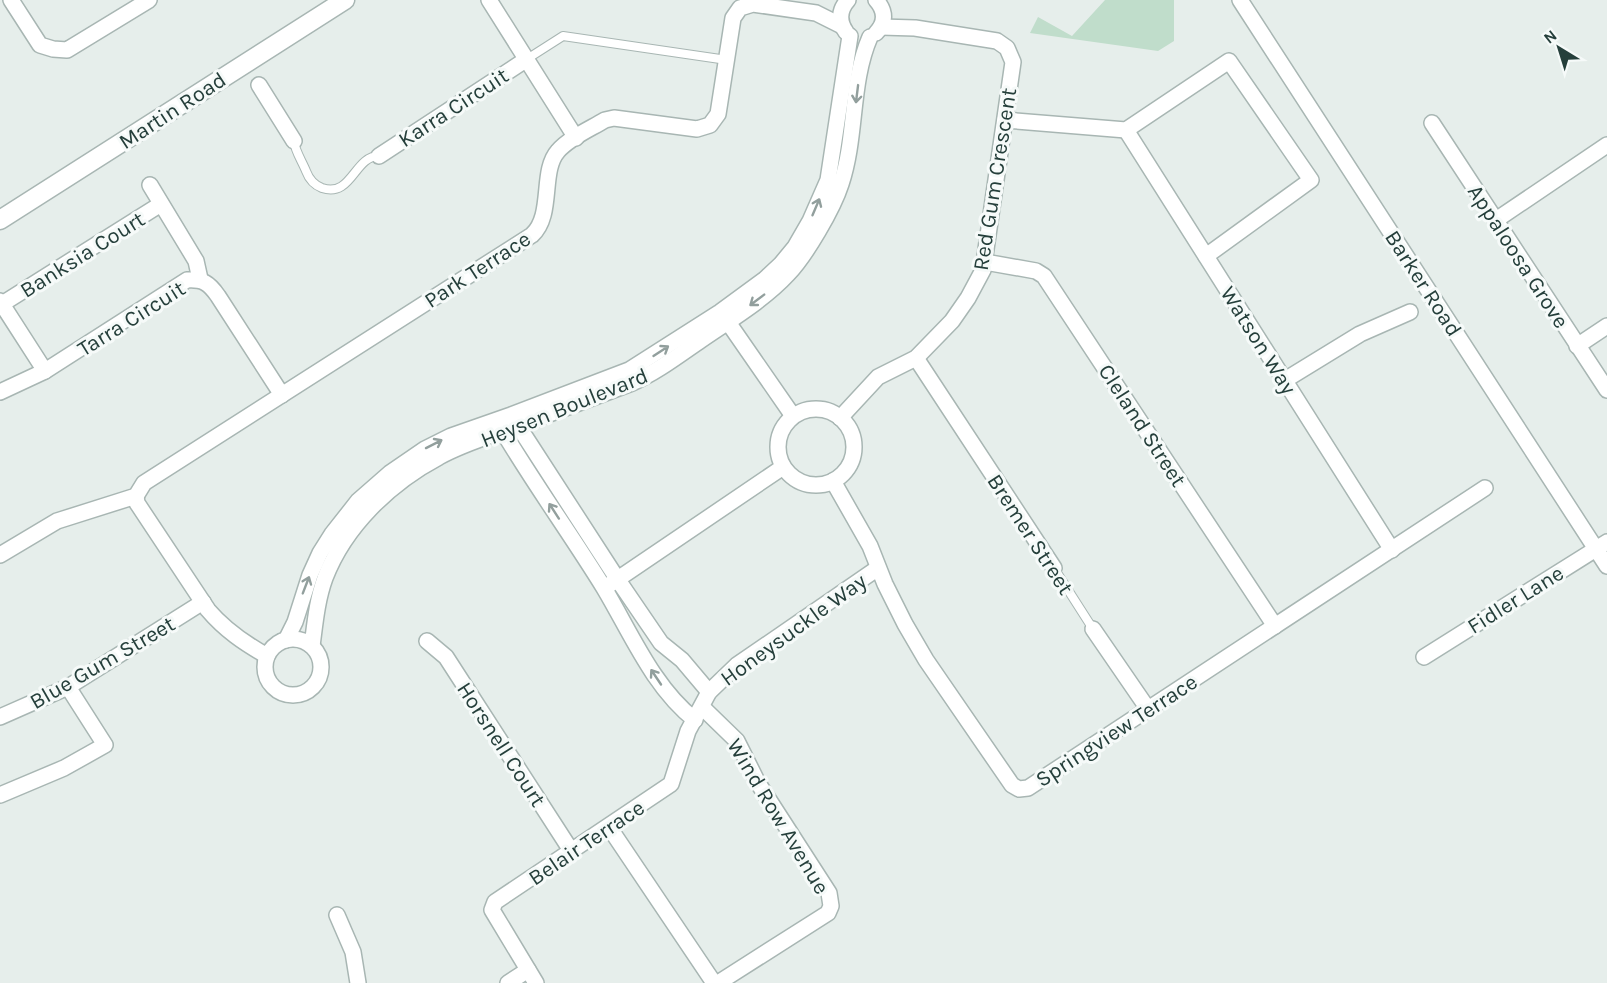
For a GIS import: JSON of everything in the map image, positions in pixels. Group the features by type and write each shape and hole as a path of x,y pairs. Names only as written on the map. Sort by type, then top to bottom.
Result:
{"street":[{"path":"12,0 40,45 67,50 149,0"},
{"name":"Martin Road","path":"0,220 345,0"},
{"path":"489,0 576,138"},
{"name":"Barker Road","path":"1240,0 1602,545 1607,566"},
{"path":"816,13 846,3"},
{"name":"Heysen Boulevard","path":"724,317 781,264 795,247 828,180 846,31 840,13 846,3"},
{"name":"Park Terrace","path":"0,555 57,521 136,496 144,483 532,235 542,224 554,157 560,148 605,120 614,118 697,129 710,125 718,114 733,18 740,8 753,4 816,13"},
{"path":"816,13 863,39 878,19"},
{"name":"Heysen Boulevard","path":"286,640 291,632 303,591 320,553 358,501 390,473 425,449 451,436 515,421 629,370 773,288 789,273 828,214 841,184 850,148 862,55 878,19"},
{"name":"Red Gum Crescent","path":"840,418 878,376 916,358 957,313 983,270 1013,62 1007,48 997,41 915,28 878,19"},
{"name":"Karra Circuit","path":"379,156 527,59"},
{"path":"1005,120 1126,129 1229,62 1311,180 1206,256"},
{"path":"259,85 294,141"},
{"name":"Appaloosa Grove","path":"1432,123 1607,390"},
{"name":"Watson Way","path":"1126,129 1392,550"},
{"path":"1496,220 1607,145"},
{"name":"Banksia Court","path":"150,185 196,261 200,279"},
{"name":"Banksia Court","path":"1,303 161,204"},
{"name":"Cleland Street","path":"985,262 1036,271 1044,276 1275,626"},
{"name":"Tarra Circuit","path":"0,392 45,371 187,280 200,279 209,284 218,296 282,395"},
{"path":"1,303 45,371"},
{"path":"1285,380 1360,333 1410,312"},
{"path":"724,317 793,416"},
{"path":"1577,346 1607,326"},
{"name":"Bremer Street","path":"916,358 1054,568"},
{"path":"817,409 829,411 848,427 853,439 854,452 843,474 822,485 810,485 790,476 778,456 777,445 785,424 793,416 817,409"},
{"path":"515,421 661,643 682,660 709,692"},
{"name":"Heysen Boulevard","path":"312,646 315,613 325,579 342,546 368,511 395,485 440,456 499,426"},
{"name":"Wind Row Avenue","path":"499,426 604,589 659,682 687,714 699,714 737,741 758,783 829,893 831,906 828,913 716,983"},
{"path":"604,589 783,467"},
{"name":"Springview Terrace","path":"833,481 870,546 894,604 926,660 1012,785 1019,789 1028,788 1485,488"},
{"path":"136,496 137,503 220,624 240,641 267,656"},
{"name":"Fidler Lane","path":"1424,657 1602,545"},
{"name":"Honeysuckle Way","path":"709,692 737,665 878,568"},
{"name":"Blue Gum Street","path":"0,717 68,687 203,602"},
{"name":"Bremer Street","path":"1093,629 1148,709"},
{"path":"286,640 304,641 318,653 321,662 318,681 304,694 285,695 269,683 266,675 267,656 278,643 286,640"},
{"name":"Horsnell Court","path":"427,641 446,657 572,852"},
{"path":"0,795 64,768 105,745 68,687"},
{"name":"Belair Terrace","path":"532,977 492,910 495,902 671,784 688,730 699,714 709,692"},
{"path":"609,826 716,983"},
{"path":"337,915 353,952 358,983"},
{"path":"508,983 532,977"}],"lane":[{"path":"527,59 563,36 727,60"},
{"path":"294,141 311,180 327,189 336,189 345,185 368,158 379,156"},
{"name":"Bremer Street","path":"1054,568 1093,629"}],"green space":[{"path":"1105,0 1174,0 1174,41 1158,51 1030,33 1038,17 1072,36"}]}
